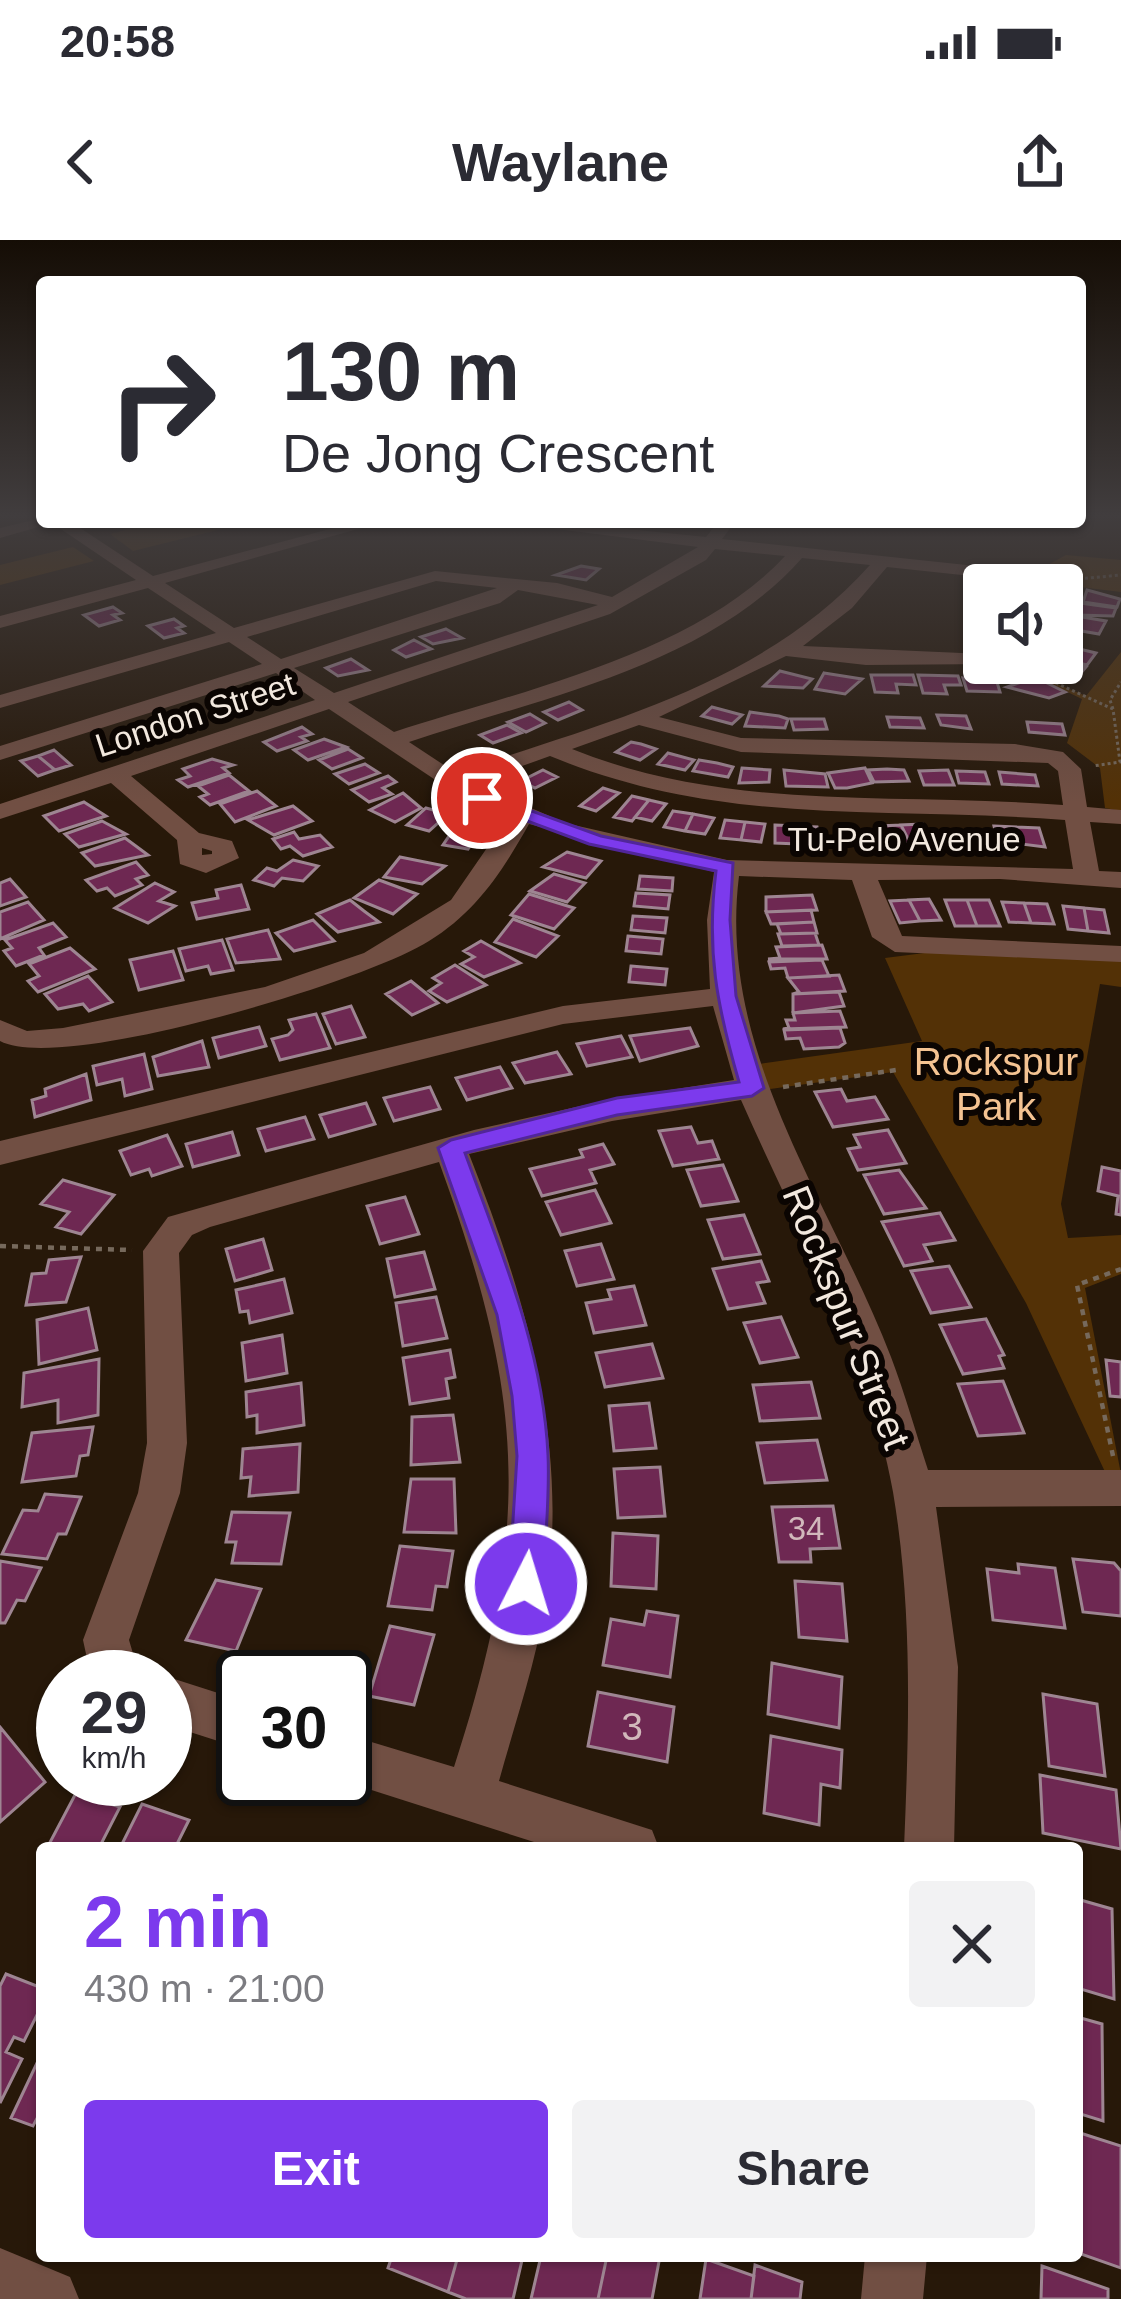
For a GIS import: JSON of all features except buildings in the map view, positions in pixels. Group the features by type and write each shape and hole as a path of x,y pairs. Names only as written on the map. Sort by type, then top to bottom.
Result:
{"street":[{"path":"0,622 45,610"},
{"name":"Tu-Pelo Avenue","path":"196,610 454,782 522,815 596,840 727,868 862,873 978,870 1121,880"},
{"path":"0,701 314,610"},
{"path":"0,753 459,610"},
{"name":"London Street","path":"0,812 338,703 599,610"},
{"path":"393,740 679,637 731,610"},
{"path":"454,782 634,717 782,650 838,610"},
{"path":"782,650 866,659 963,660"},
{"path":"634,717 740,745 1041,752 1069,769 1087,877"},
{"path":"547,747 644,784 738,802 1121,817"},
{"path":"115,774 190,838"},
{"path":"0,1029 23,1041 63,1038 268,992 358,965 426,931 460,905 487,875 522,815"},
{"name":"Rockspur Street","path":"727,868 720,920 725,996 753,1089 872,1357 913,1489 935,1667 929,1842"},
{"path":"862,873 886,937 896,944 1121,954"},
{"path":"0,1153 562,1015 725,996"},
{"path":"106,1650 106,1640 159,1493 167,1443 161,1251 180,1226 199,1217 617,1106 753,1089"},
{"path":"451,1148 511,1315 532,1456 526,1584 508,1669 469,1797"},
{"path":"913,1489 1121,1488"},
{"path":"372,1766 615,1842"},
{"path":"892,2299 895,2262"},
{"path":"0,2279 48,2299"}],"path":[{"path":"1069,769 1121,762 1110,700 1121,682"},
{"path":"1058,684 1113,709"},
{"path":"753,1089 896,1070"},
{"path":"0,1246 161,1251"},
{"path":"1121,1269 1076,1285 1121,1488"}],"green space":[{"path":"1121,652 1121,811 1105,808 1100,768 1067,743 1082,699 1051,684 1086,696"},
{"name":"Rockspur Park","path":"940,951 1121,959 1121,987 1100,984 1061,1204 1068,1238 1121,1235 1121,1274 1085,1288 1121,1474 1106,1474 1026,1303 893,1072 763,1090 752,1065 922,1041 885,958"}],"route":[{"path":"482,798 596,840 727,868 720,920 725,996 752,1088 617,1106 451,1148 511,1315 526,1396 532,1521 526,1584"}]}
